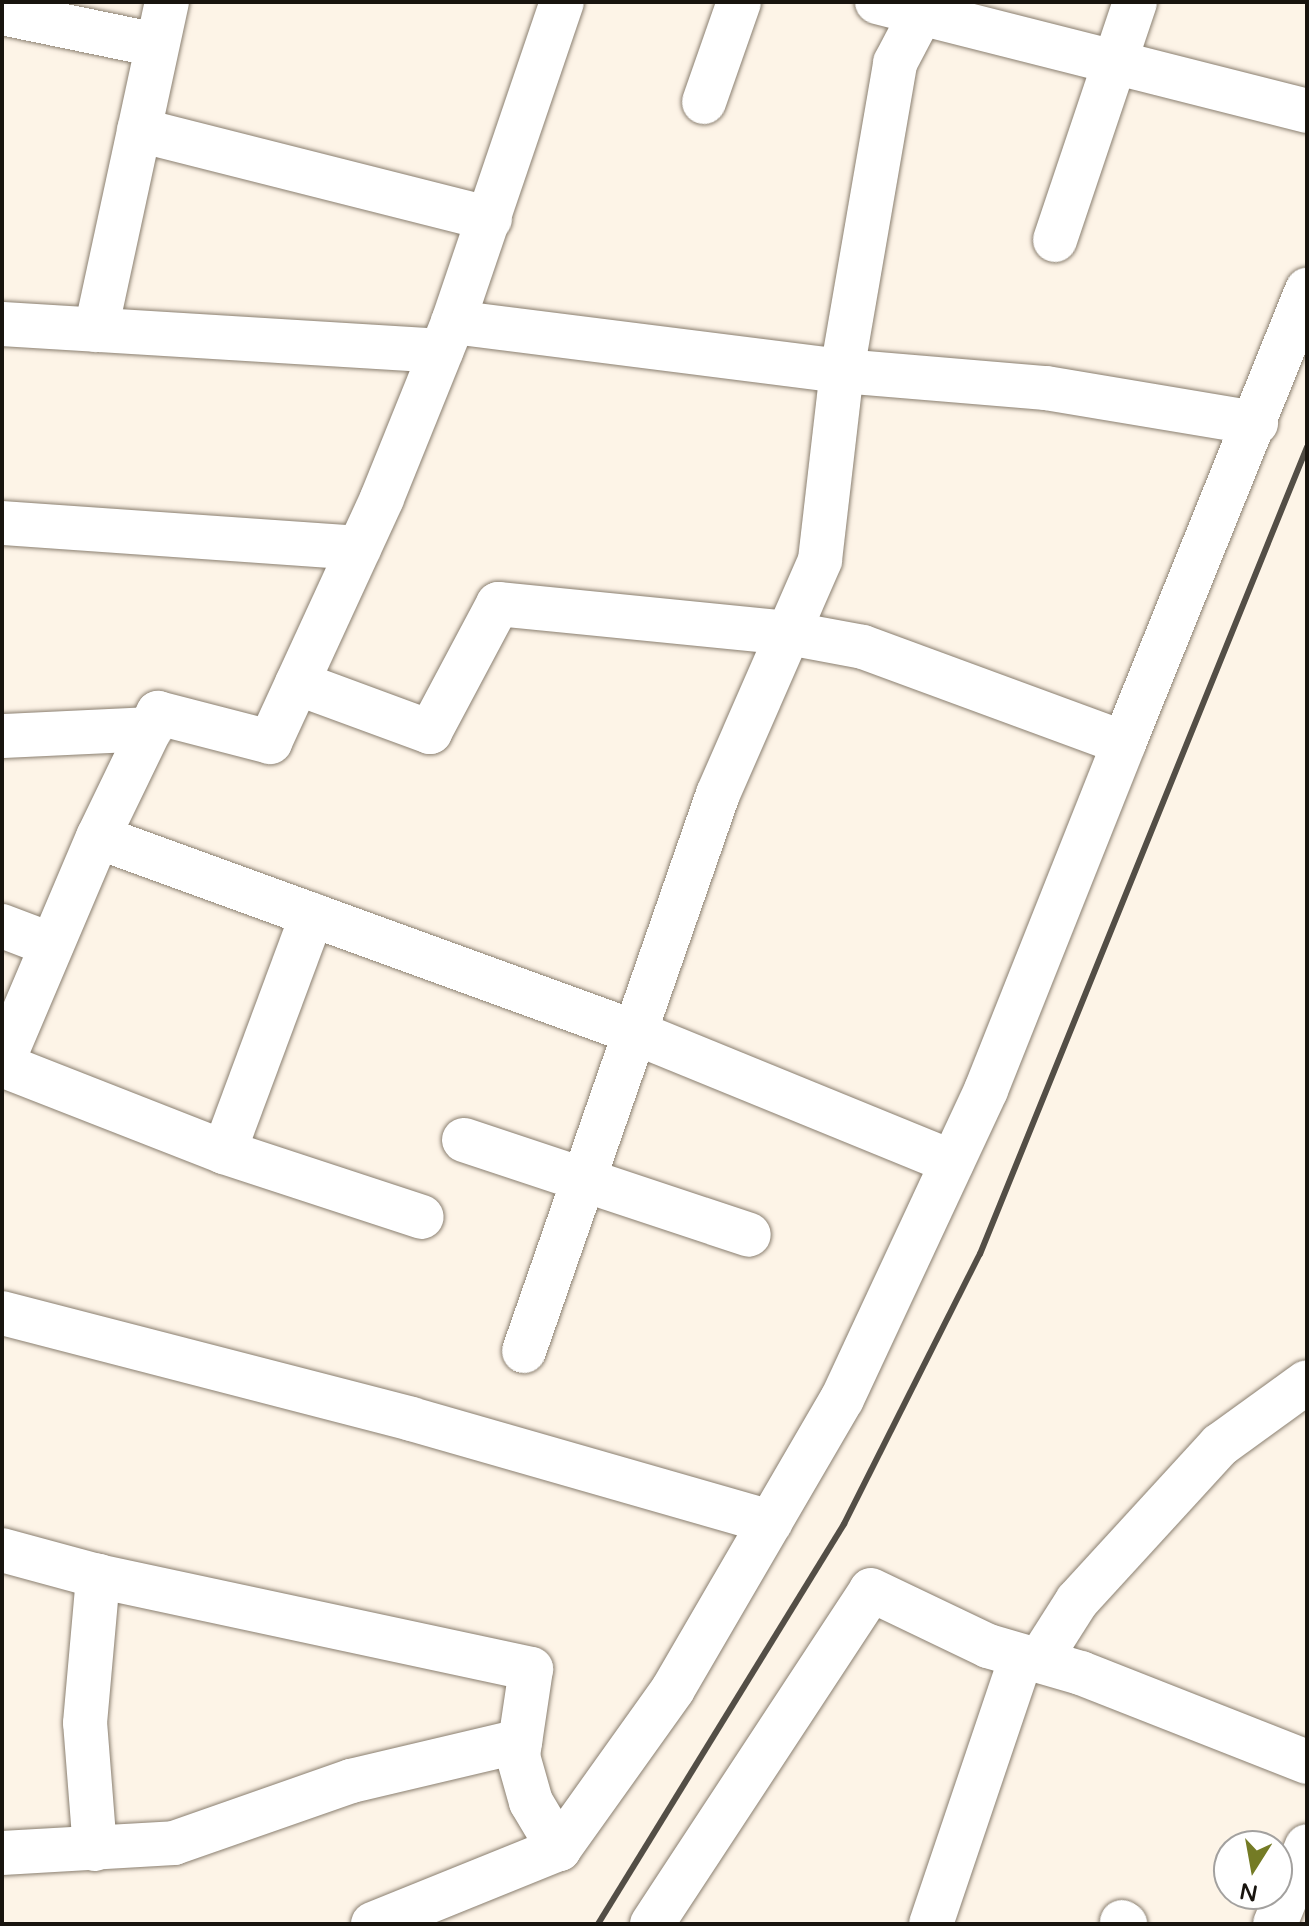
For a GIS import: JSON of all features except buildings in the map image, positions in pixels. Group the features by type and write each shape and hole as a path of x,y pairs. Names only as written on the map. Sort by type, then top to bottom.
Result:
{"street":[{"path":"96,330 167,2"},
{"path":"422,1217 224,1152 4,1052 98,837 158,713 270,742 359,548 447,336 490,219 562,2"},
{"path":"704,102 739,2"},
{"path":"877,2 924,9 1112,67 1307,111"},
{"path":"1055,240 1135,2"},
{"path":"524,1351 718,794 820,560 842,371 895,63 924,9"},
{"path":"2,13 157,45"},
{"path":"139,130 490,219"},
{"path":"373,1924 559,1849 673,1689 842,1399 952,1162 1256,423 1307,290"},
{"path":"2,324 96,330 447,336 1046,388 1256,423"},
{"path":"2,523 359,548"},
{"path":"297,683 430,732 498,604 788,633 878,652 1124,743"},
{"path":"2,736 151,729"},
{"path":"98,837 634,1032 952,1162"},
{"path":"224,1152 312,915"},
{"path":"2,926 52,945"},
{"path":"464,1140 584,1183 749,1235"},
{"path":"2,1313 411,1419 771,1522"},
{"path":"931,1924 1030,1659 1077,1601 1220,1445 1307,1382"},
{"path":"2,1550 98,1576 531,1669 520,1741 531,1802 559,1849"},
{"path":"95,1849 85,1723 98,1576"},
{"path":"652,1924 871,1590 1030,1659 1307,1762"},
{"path":"2,1853 174,1843 351,1781 520,1741"},
{"path":"1275,1924 1307,1846"}],"railway":[{"path":"598,1924 844,1524 980,1254 1307,447"}]}
